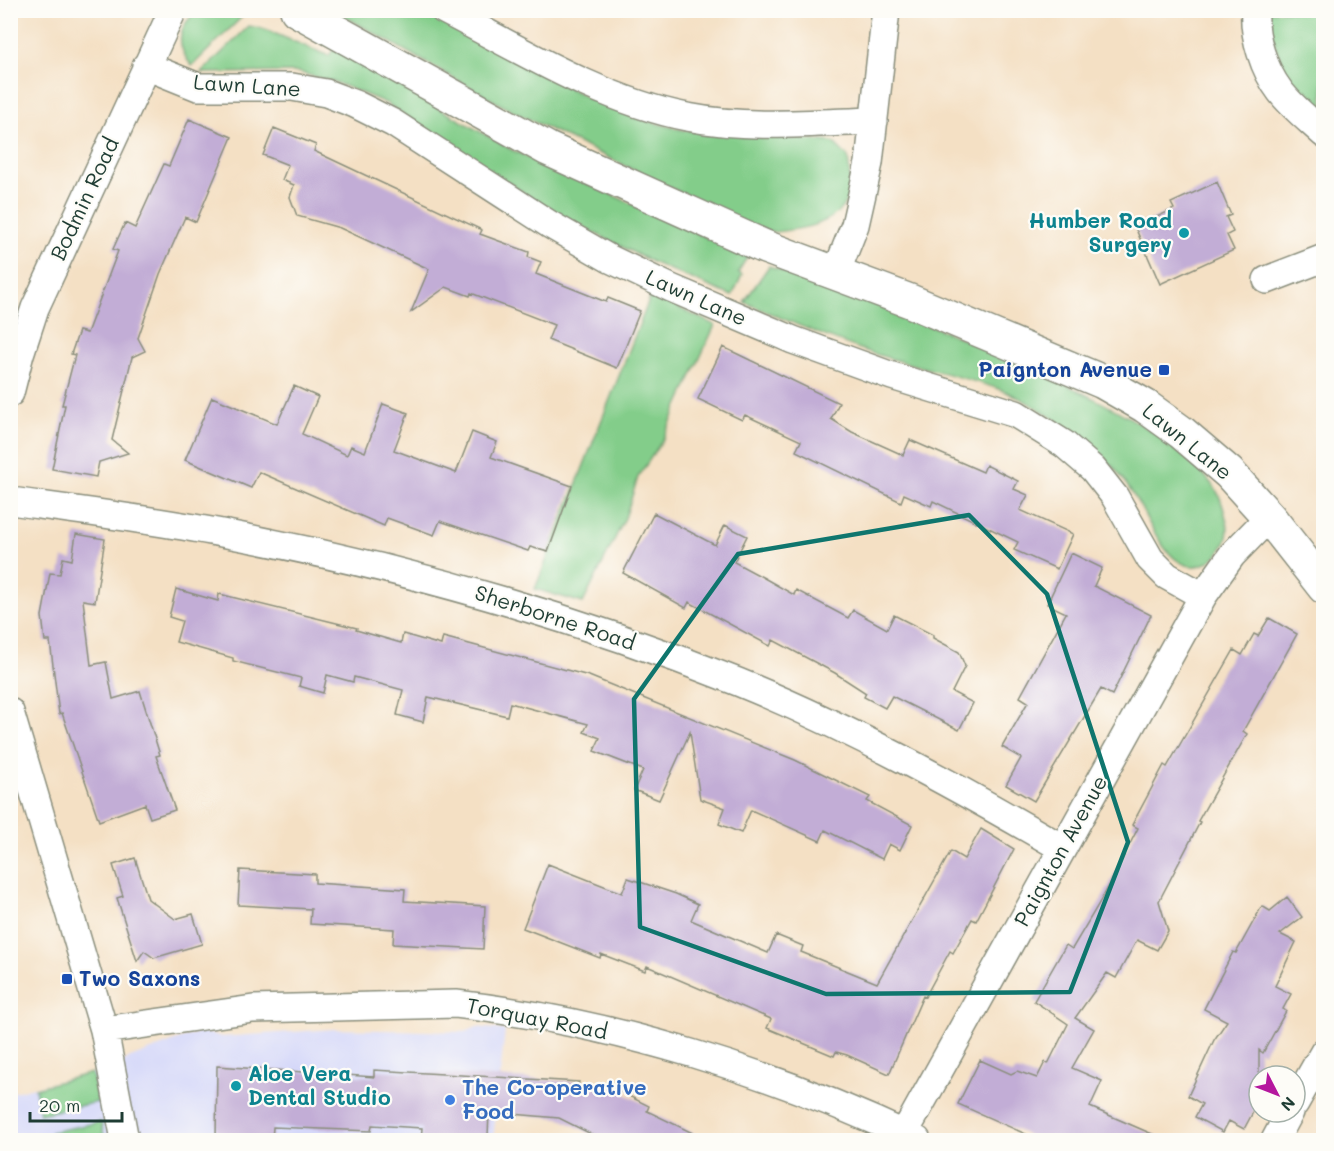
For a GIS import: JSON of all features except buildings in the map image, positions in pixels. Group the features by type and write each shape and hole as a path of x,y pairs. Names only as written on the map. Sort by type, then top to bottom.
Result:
{"street":[{"name":"Bodmin Road","path":"10,393 35,308 173,10"},
{"name":"Lawn Lane","path":"297,10 548,149 765,247 1015,343 1103,382 1181,432 1229,473 1269,517 1323,586"},
{"path":"444,10 586,82 629,99 686,116 747,124 874,121"},
{"path":"836,273 855,225 869,163 886,10"},
{"path":"1255,10 1259,43 1280,91 1323,134"},
{"name":"Lawn Lane","path":"146,66 198,87 292,87 326,93 355,104 393,123 549,224 610,259 671,288 793,340 891,376 1016,414 1064,444 1093,469 1115,497 1150,559 1167,576 1203,596"},
{"path":"1268,280 1323,258"},
{"name":"Sherborne Road","path":"10,501 237,536 428,579 577,624 740,683 848,731 929,771 1062,848"},
{"name":"Paignton Avenue","path":"910,1137 1062,848 1203,596 1232,555 1269,517"},
{"path":"10,712 104,1030 125,1140"},
{"name":"Torquay Road","path":"104,1030 253,1009 456,1004 495,1009 599,1030 700,1057 758,1075 910,1137"},
{"path":"1307,1081 1323,1052"},
{"path":"1275,1140 1284,1124"}],"highlighted area":[{"path":"969,515 1047,594 1128,842 1070,992 826,994 640,927 634,699 738,554"}],"shaded area":[{"path":"477,1027 505,1030 493,1140 11,1140 10,1093 91,1073 201,1031 222,1037 333,1029 465,1032"}],"green space":[{"path":"198,11 246,13 192,66 183,51 181,37 186,23"},
{"path":"335,11 428,11 586,97 635,118 683,130 833,142 848,157 850,182 845,203 828,220 816,225 764,233 512,111"},
{"path":"1268,11 1323,11 1323,114 1300,91 1285,68 1274,43"},
{"path":"249,26 264,29 329,56 334,48 512,150 748,256 738,272 742,275 732,296 654,263 555,213 386,103 337,83 298,72 201,73"},
{"path":"769,266 882,307 994,352 1107,405 1148,429 1186,457 1216,490 1223,505 1228,528 1223,547 1215,557 1204,564 1193,566 1183,564 1173,557 1158,538 1132,493 1112,465 1059,422 1019,398 983,384 856,348 744,302"},
{"path":"651,295 715,325 662,441 638,477 625,518 583,603 535,589"},
{"path":"92,1073 98,1102 40,1114 35,1088"},
{"path":"101,1122 105,1140 53,1140 51,1132"}],"place":[{"name":"Humber Road Surgery","path":"1184,233"},
{"name":"Paignton Avenue","path":"1164,370"},
{"name":"Two Saxons","path":"67,979"},
{"name":"Aloe Vera Dental Studio","path":"236,1086"},
{"name":"The Co-operative Food","path":"450,1100"}]}
